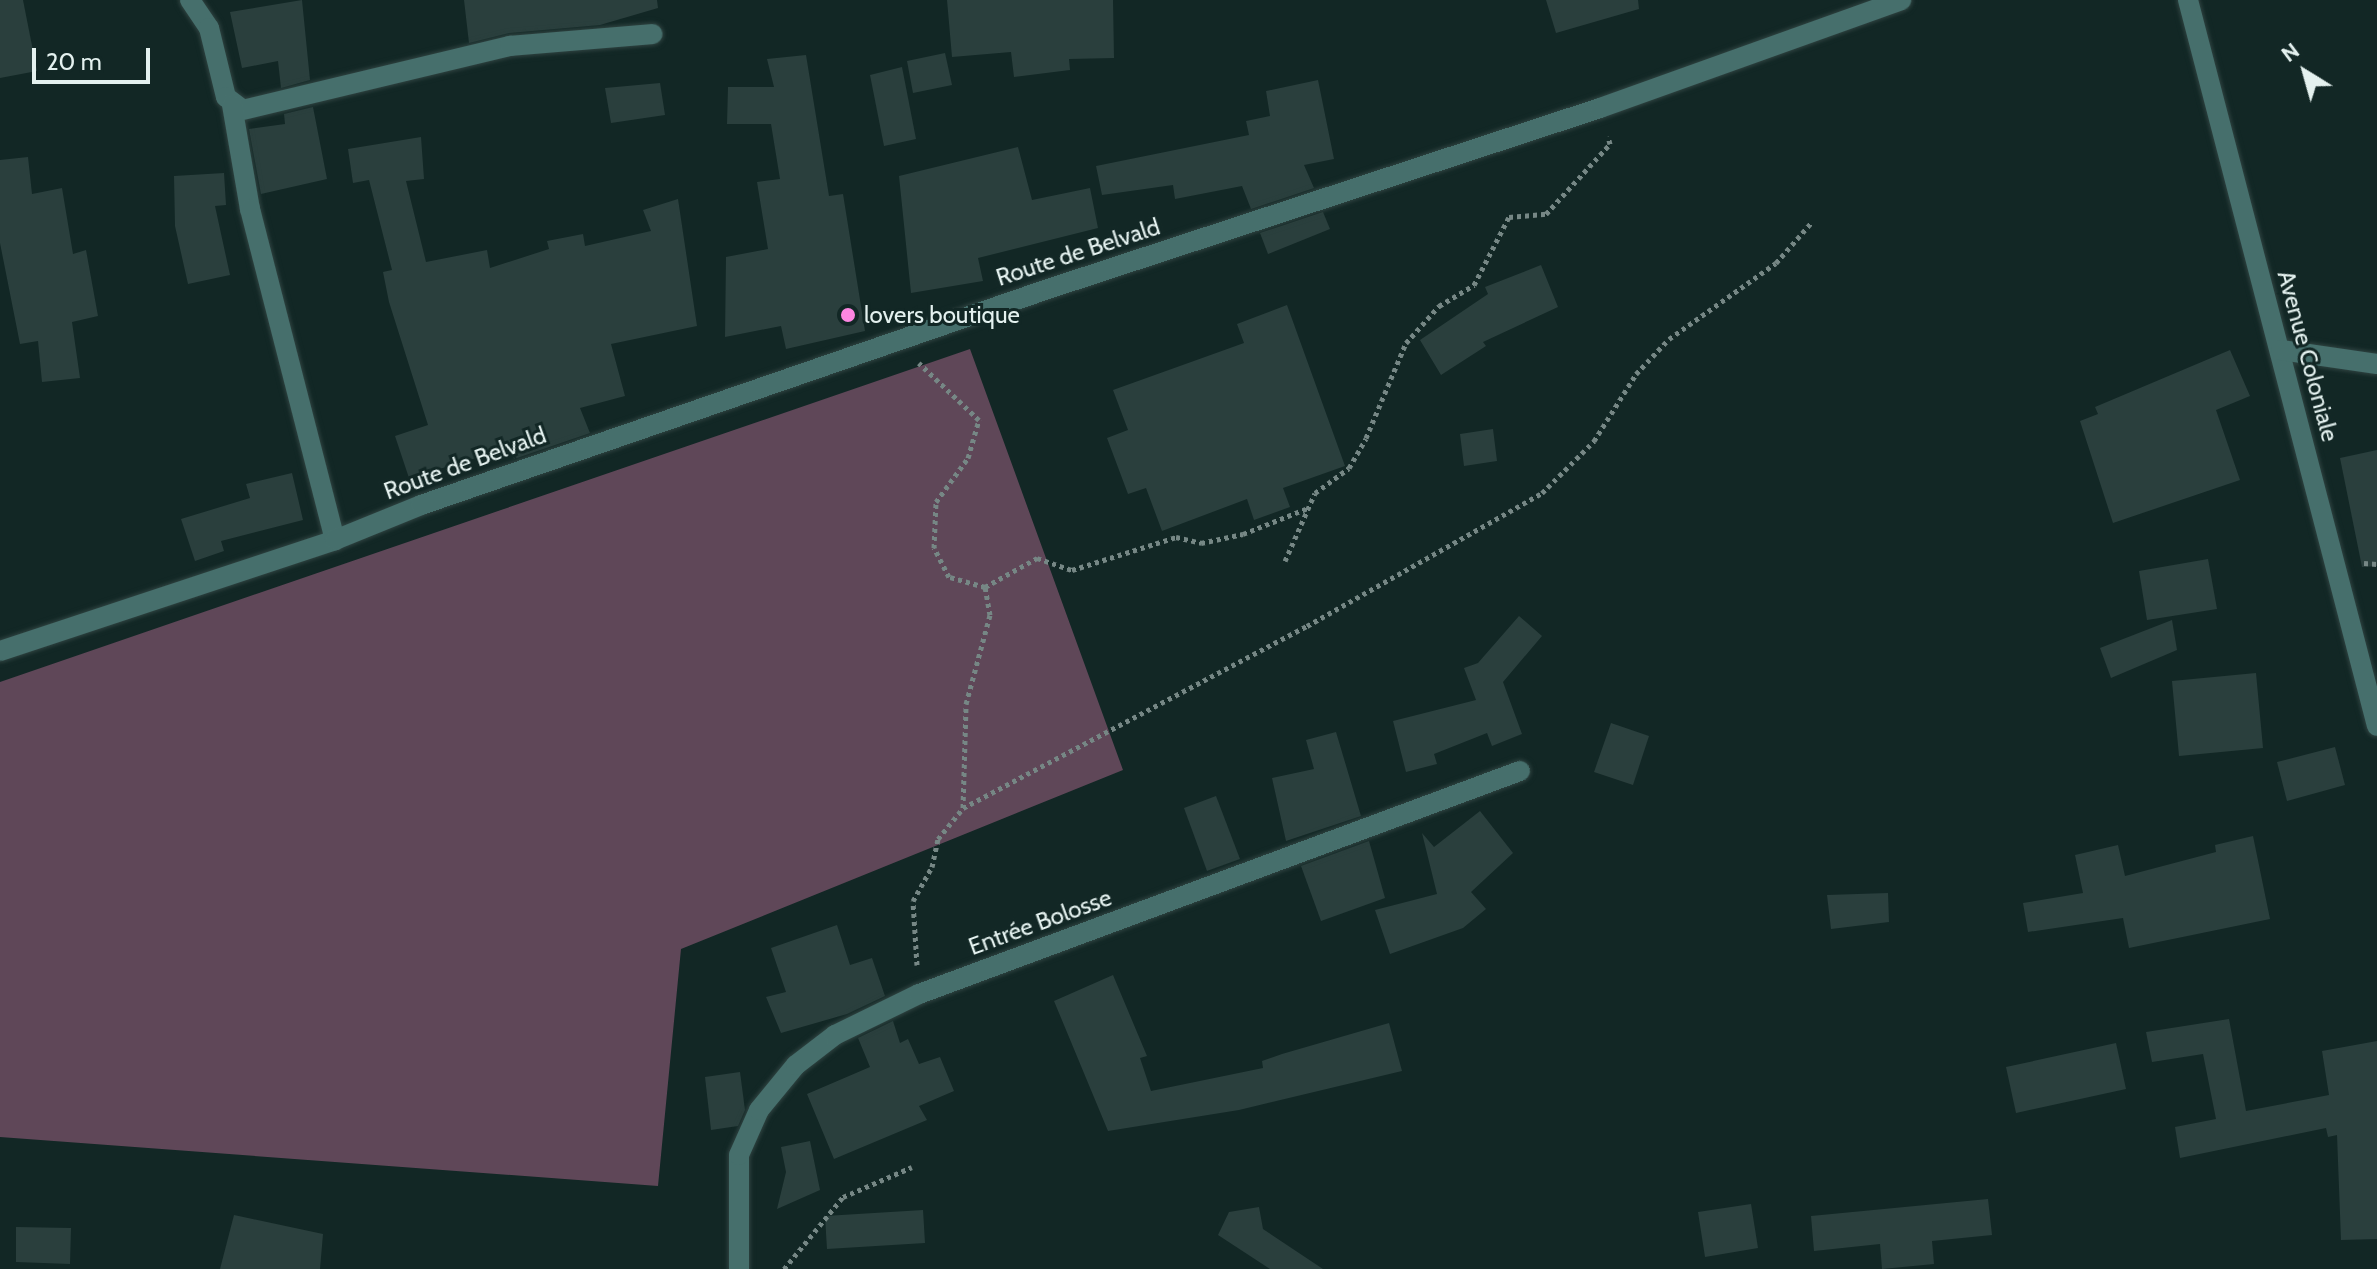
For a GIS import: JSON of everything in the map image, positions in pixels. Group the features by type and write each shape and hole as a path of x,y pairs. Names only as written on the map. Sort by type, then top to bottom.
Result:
{"street":[{"path":"190,0 209,28 221,87 232,105 250,209 335,540"},
{"name":"Route de Belvald","path":"0,651 335,540 895,341 1600,108 1901,0"},
{"name":"Avenue Coloniale","path":"2188,0 2377,726"},
{"path":"232,105 243,110 267,107 510,46 652,34"},
{"path":"2281,350 2377,364"},
{"name":"Entrée Bolosse","path":"739,1269 739,1155 759,1110 796,1065 835,1035 919,994 1520,771"}],"path":[{"path":"1285,561 1315,493 1349,468 1406,343 1439,306 1474,285 1509,217 1546,214 1610,144 1600,108"},
{"path":"919,994 913,901 932,867 938,839 963,808 1307,626 1542,493 1594,441 1636,374 1669,339 1776,263 1811,223"},
{"path":"895,341 979,420 968,458 936,502 934,548 949,577 985,587 1037,558 1072,570 1176,537 1201,543 1243,534 1309,508"},
{"path":"963,808 966,704 990,615 985,587"},
{"path":"784,1269 843,1197 912,1167"}],"shaded area":[{"path":"970,349 1123,770 681,949 658,1186 0,1137 0,682"}],"building":[{"path":"0,0 23,0 37,71 0,78"},
{"path":"302,0 310,80 281,88 278,61 242,68 230,12"},
{"path":"464,0 657,0 658,8 600,25 509,33 469,43"},
{"path":"947,0 1113,0 1114,58 1069,59 1070,70 1014,77 1011,52 952,57"},
{"path":"1546,0 1638,0 1639,9 1556,33"},
{"path":"945,53 952,85 913,93 907,61"},
{"path":"806,55 829,196 843,194 865,331 786,349 781,326 725,337 726,257 768,249 757,182 780,179 771,124 727,124 728,87 774,87 767,59"},
{"path":"902,67 916,139 884,146 870,75"},
{"path":"1318,80 1334,159 1304,165 1314,188 1251,209 1242,186 1175,199 1173,185 1102,195 1096,166 1249,135 1246,121 1270,116 1266,91"},
{"path":"660,83 665,115 611,123 605,88"},
{"path":"313,107 327,179 261,194 249,129 285,124 284,114"},
{"path":"421,137 424,179 406,181 426,262 487,250 490,268 549,249 547,241 583,234 585,246 651,231 643,210 678,199 697,326 611,344 625,396 580,408 590,433 514,459 510,448 409,478 395,436 428,425 389,302 383,272 392,270 369,180 353,183 348,149"},
{"path":"1018,147 1032,200 1090,188 1098,228 978,258 983,281 911,293 899,176"},
{"path":"28,157 32,194 62,188 73,254 86,250 98,316 72,322 80,378 42,382 38,341 20,344 0,243 0,160"},
{"path":"224,173 226,205 215,206 230,275 188,284 175,226 174,176"},
{"path":"1323,212 1330,229 1268,254 1260,233"},
{"path":"1541,265 1558,307 1483,342 1486,346 1441,375 1420,340 1488,294 1485,287"},
{"path":"1287,305 1345,466 1283,488 1290,507 1254,520 1247,499 1162,531 1146,488 1128,494 1107,438 1128,430 1113,390 1244,343 1237,324"},
{"path":"2230,350 2250,396 2216,410 2240,480 2113,523 2080,421 2098,414 2095,407"},
{"path":"1493,429 1497,461 1464,466 1460,434"},
{"path":"2377,450 2377,566 2362,567 2340,458"},
{"path":"292,473 303,520 221,541 224,551 195,561 181,519 250,498 246,484"},
{"path":"2208,559 2217,609 2147,620 2139,571"},
{"path":"1519,616 1542,636 1503,682 1522,734 1492,746 1487,733 1434,754 1437,764 1406,772 1393,721 1476,700 1464,668 1478,663"},
{"path":"2172,620 2177,650 2111,678 2100,648"},
{"path":"2256,673 2263,748 2179,756 2172,681"},
{"path":"1611,723 1649,736 1633,785 1594,772"},
{"path":"1336,732 1361,816 1286,841 1272,778 1314,769 1306,740"},
{"path":"2335,747 2345,785 2287,801 2277,762"},
{"path":"1216,796 1240,859 1207,871 1184,808"},
{"path":"1480,811 1513,853 1471,892 1486,909 1463,928 1390,954 1375,910 1437,894 1422,833 1434,847"},
{"path":"2253,836 2270,919 2129,948 2123,918 2028,932 2023,903 2083,893 2075,855 2118,845 2125,876 2216,852 2215,845"},
{"path":"1369,841 1385,898 1321,921 1301,866"},
{"path":"1888,893 1889,922 1831,929 1827,895"},
{"path":"837,925 850,965 872,958 885,996 847,1014 781,1033 766,997 786,992 771,948"},
{"path":"1113,975 1147,1056 1140,1058 1151,1091 1263,1068 1262,1061 1389,1023 1402,1071 1239,1110 1108,1131 1054,1001"},
{"path":"2229,1019 2246,1111 2329,1095 2322,1051 2377,1041 2377,1239 2341,1240 2337,1135 2328,1137 2326,1128 2180,1158 2175,1127 2216,1119 2203,1054 2152,1062 2146,1032"},
{"path":"893,1021 900,1043 908,1039 919,1064 940,1057 954,1091 919,1106 927,1120 834,1159 807,1094 870,1067 858,1038"},
{"path":"2116,1043 2126,1089 2016,1113 2006,1067"},
{"path":"740,1072 745,1110 738,1126 711,1130 705,1077"},
{"path":"810,1141 820,1190 777,1209 786,1172 781,1147"},
{"path":"1988,1199 1992,1235 1932,1241 1934,1264 1882,1269 1880,1244 1814,1251 1811,1216"},
{"path":"1751,1204 1758,1248 1705,1257 1698,1212"},
{"path":"1259,1207 1263,1229 1323,1269 1270,1269 1218,1235 1229,1212"},
{"path":"923,1210 925,1243 827,1249 825,1216"},
{"path":"234,1215 323,1234 320,1269 220,1269"},
{"path":"16,1227 71,1228 70,1264 16,1262"}],"place":[{"name":"lovers boutique","path":"848,315"}]}
